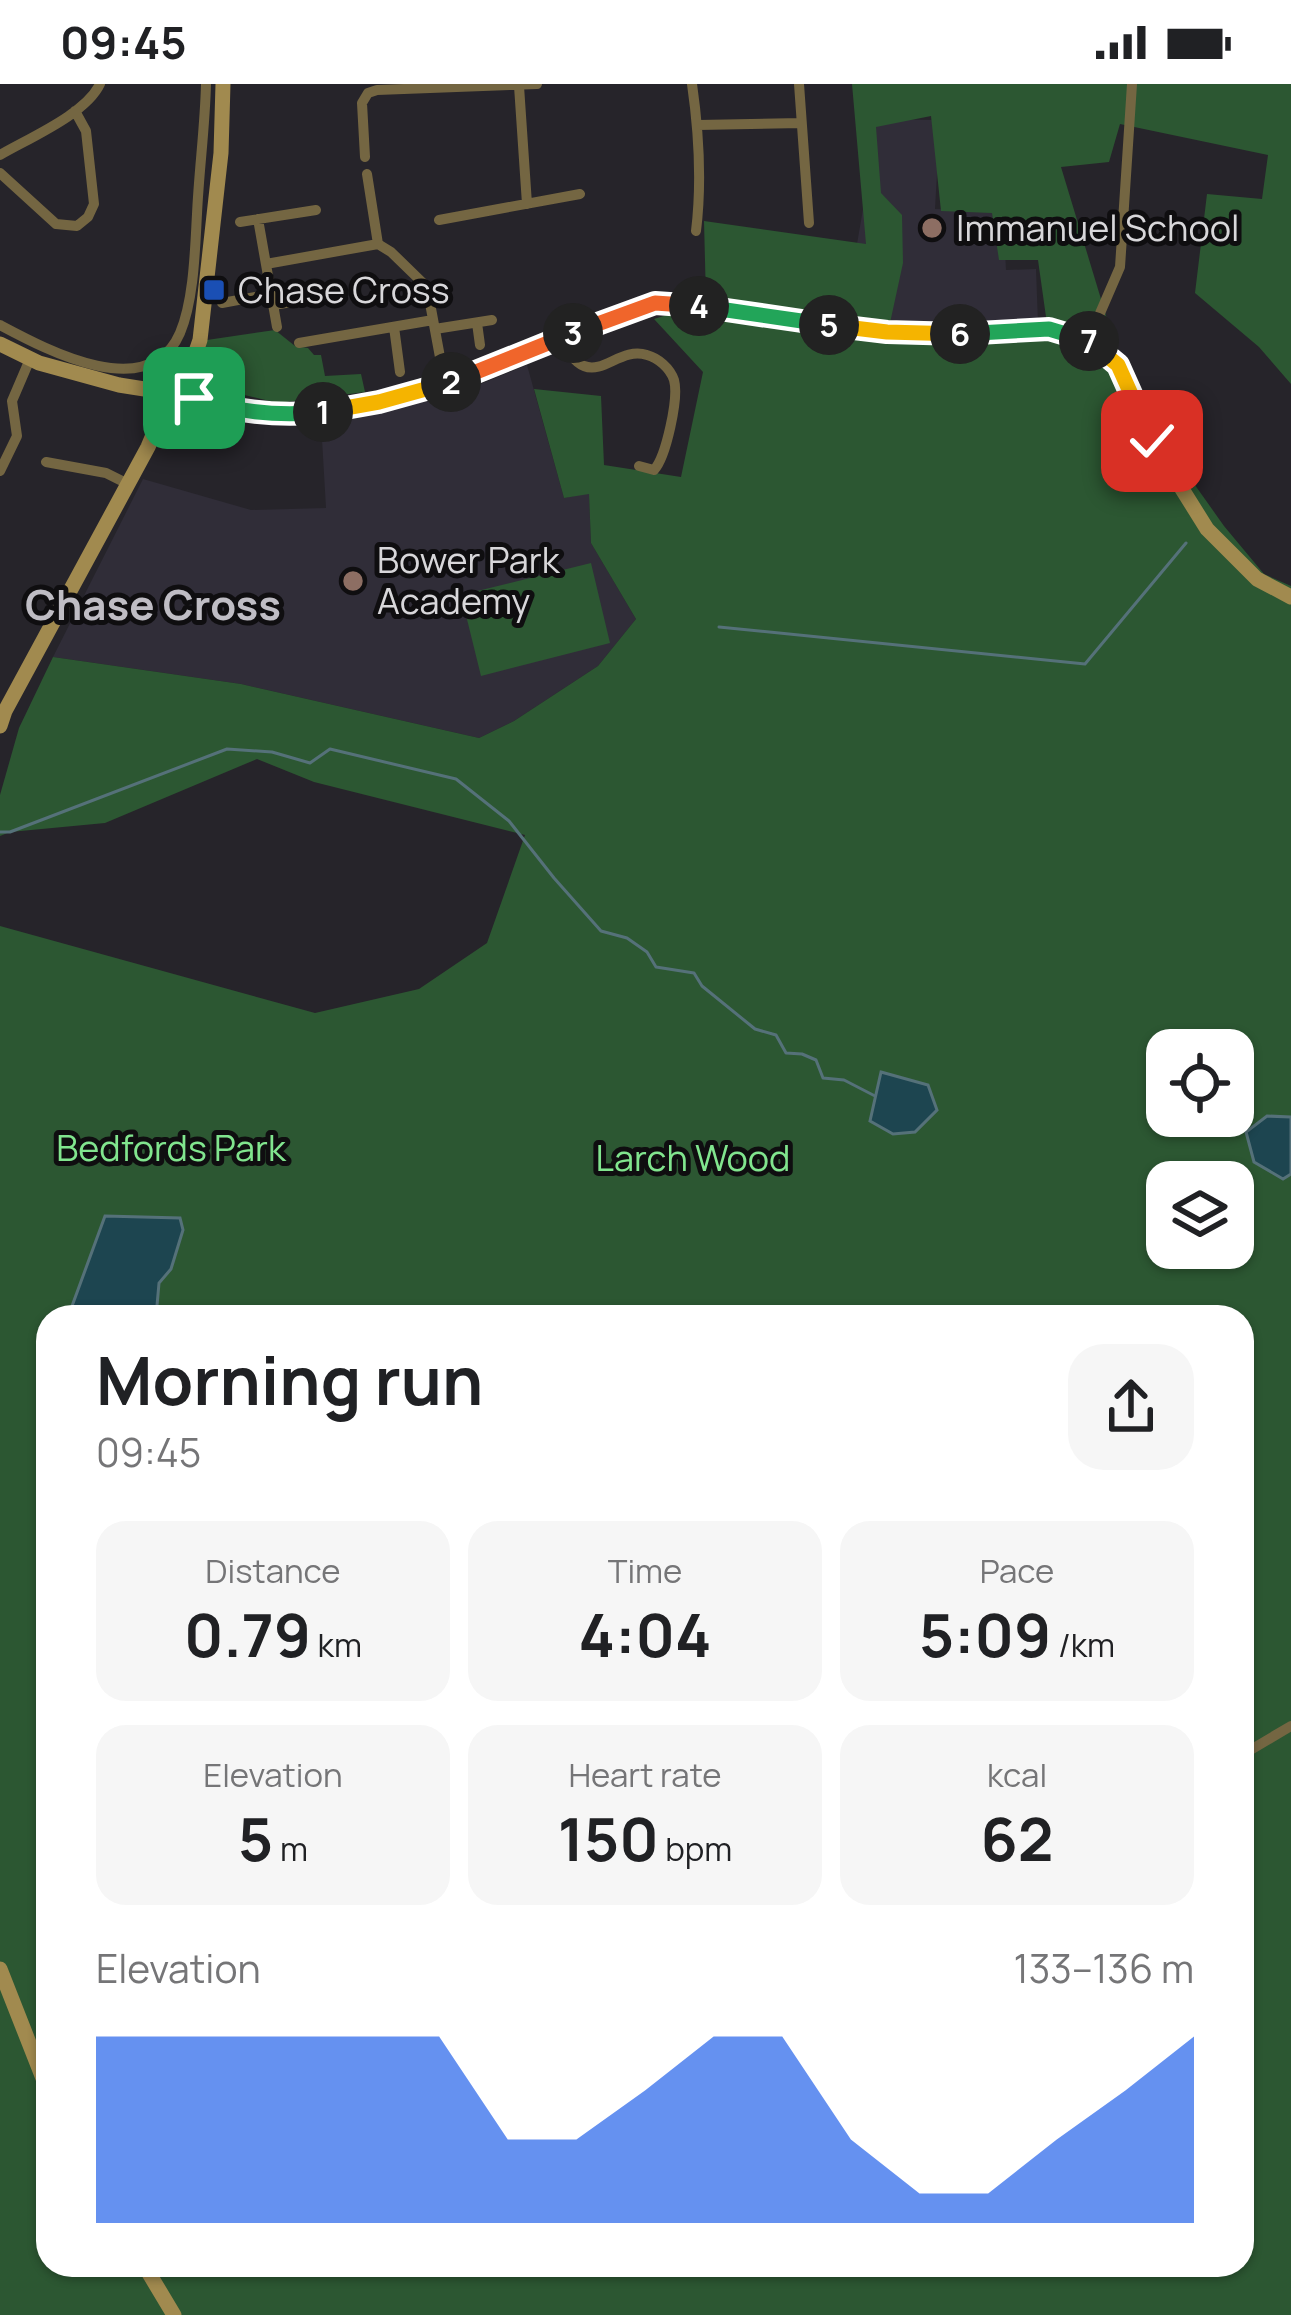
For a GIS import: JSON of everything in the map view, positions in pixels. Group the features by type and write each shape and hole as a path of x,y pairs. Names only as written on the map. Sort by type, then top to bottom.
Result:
{"main road":[{"path":"2,716 193,362 200,340 221,153 223,84"},
{"path":"0,344 68,373 119,386 173,393 223,408 299,415 445,385 655,303 887,332 1049,329 1088,340 1118,365 1152,441 1207,530 1257,579 1291,597"},
{"path":"193,362 201,400"},
{"path":"0,1969 36,2060"},
{"path":"151,2277 174,2315"}],"street":[{"path":"0,155 75,111 95,96 100,84"},
{"path":"0,325 70,358 108,368 139,369 170,350 185,319 195,254 206,84"},
{"path":"365,157 362,103 377,87 537,84"},
{"path":"692,84 698,125 696,231"},
{"path":"799,84 809,223"},
{"path":"1088,340 1120,267 1132,84"},
{"path":"520,86 527,204"},
{"path":"0,173 56,224 76,226 88,217 94,204 86,131 75,111"},
{"path":"204,116 222,118"},
{"path":"698,125 801,124"},
{"path":"367,174 378,244"},
{"path":"439,220 580,194"},
{"path":"239,221 316,210"},
{"path":"258,219 277,327"},
{"path":"266,264 378,244 391,252 427,287 445,385"},
{"path":"222,303 324,297"},
{"path":"299,343 394,327 492,320"},
{"path":"477,323 480,345"},
{"path":"394,327 400,372"},
{"path":"561,337 575,360 586,367 597,368 636,353 661,362 673,377 663,461 654,470 639,466"},
{"path":"0,471 17,436 12,401 30,359"},
{"path":"46,462 106,473 128,484"},
{"path":"1254,1748 1291,1726"}],"shaded area":[{"name":"Immanuel School","path":"858,119 940,120 935,209 1003,211 1006,270 1036,269 1038,323 877,329 857,244 864,177"},
{"name":"Bower Park Academy","path":"527,365 564,498 589,493 591,543 636,619 598,666 514,721 479,738 241,684 53,657 143,479 251,510 326,508 321,422 412,404"}],"green space":[{"path":"852,84 1291,84 1291,384 1259,347 1195,293 1207,194 1262,199 1268,155 1120,124 1109,162 1061,167 1114,342 1173,454 1264,574 1291,586 1291,2315 0,2315 0,926 315,1013 419,989 487,943 525,835 314,782 257,759 105,823 0,836 0,795 19,728 53,657 241,684 479,738 514,721 598,666 636,619 591,543 589,494 564,498 534,389 601,396 604,465 681,477 703,372 654,319 712,301 706,300 704,221 866,244","holes":["931,116 941,211 992,213 999,260 1038,260 1047,324 935,329 890,323 903,263 902,215 881,193 876,127"]},
{"path":"275,330 295,346 321,355 325,376 361,374 365,392 278,403 219,389 195,368 207,340"},
{"path":"591,563 610,643 481,676 461,595"}],"water":[{"path":"881,1072 928,1085 937,1110 915,1132 893,1134 870,1121"},
{"path":"1267,1116 1291,1117 1291,1174 1283,1179 1254,1162 1247,1137 1254,1137 1254,1126"},
{"path":"105,1216 180,1218 183,1230 171,1269 159,1283 157,1305 72,1305"}],"waterway":[{"path":"719,627 1085,664 1186,543"},
{"path":"0,832 227,749 272,752 310,763 330,749 456,779 509,821 601,931 627,938 647,952 656,967 694,973 702,986 755,1029 776,1035 786,1053 816,1060 823,1078 844,1080 875,1096"}],"place":[{"name":"Immanuel School","path":"932,228"},
{"name":"Chase Cross","path":"214,290"},
{"name":"Bower Park Academy","path":"353,581"}],"district":[{"name":"Chase Cross","path":"153,605"}],"route":[{"path":"194,398 223,408 299,415 379,402 445,385 655,303 887,332 1049,329 1088,340 1118,365 1152,441"}],"park label":[{"name":"Bedfords Park","path":"171,1148"},
{"name":"Larch Wood","path":"693,1158"}]}
